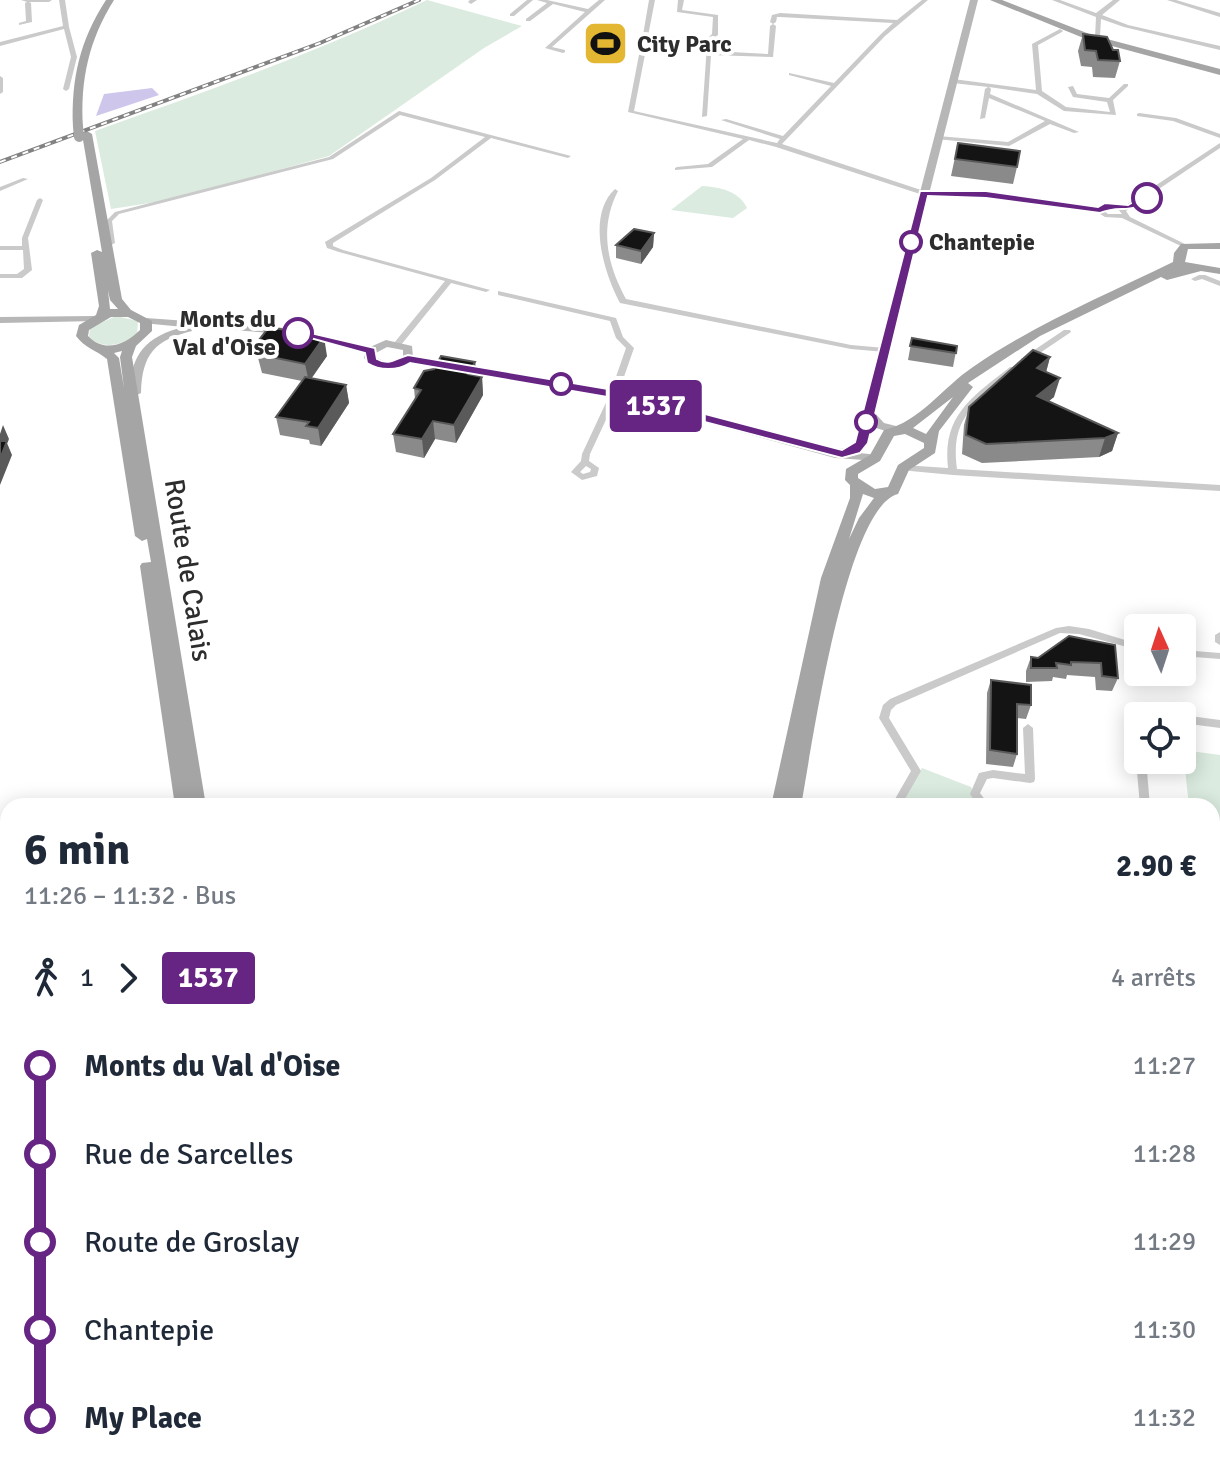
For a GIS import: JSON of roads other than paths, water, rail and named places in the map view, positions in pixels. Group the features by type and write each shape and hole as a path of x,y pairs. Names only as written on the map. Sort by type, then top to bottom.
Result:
{"main road":[{"path":"82,332 105,306 76,92 81,55 110,0"},
{"path":"118,0 104,22 86,71 82,131 101,212 117,303 146,321 254,328 315,336 371,351 386,343 398,343 408,348 408,359"},
{"path":"998,0 1089,37 1220,70"},
{"path":"835,454 858,448 868,417 974,2 998,0 1097,37 1220,70"},
{"path":"1196,274 1181,259 1180,253 1185,246 1217,246"},
{"path":"853,480 875,458 886,434 919,419 987,365 1046,327 1176,265 1181,259"},
{"path":"1119,292 1220,271"},
{"path":"0,321 98,317 127,312"},
{"path":"0,321 67,325 82,332 87,344 103,349 130,344 144,335 201,325"},
{"path":"144,335 146,321"},
{"path":"136,426 135,371 151,343 193,328 254,328"},
{"name":"Route de Calais","path":"130,344 126,357 136,426 197,798"},
{"name":"Route de Calais","path":"103,349 114,361 182,798"},
{"path":"371,351 371,361 379,365 399,365 408,359 614,394 835,454 875,458"},
{"path":"795,798 842,577 870,511 884,495 893,491 903,468 930,450 930,441 937,425 987,365"},
{"path":"868,417 880,426 918,433 930,441"},
{"path":"868,417 869,430 884,441"},
{"path":"781,798 828,578 857,498 848,465 835,454"},
{"path":"853,480 884,495"}],"street":[{"path":"21,24 29,22 26,1 49,0"},
{"path":"62,0 74,57 66,89"},
{"path":"512,15 530,0"},
{"path":"540,0 589,11"},
{"path":"563,51 548,48 602,0"},
{"path":"631,110 642,37 652,0"},
{"path":"642,37 709,40 715,35 716,16 679,11 681,0"},
{"path":"778,145 898,22 925,0"},
{"path":"1055,0 1100,18 1220,48"},
{"path":"1097,37 1099,13 1117,0"},
{"path":"1170,0 1220,15"},
{"path":"528,20 555,2"},
{"path":"709,53 771,56 774,16 780,15 898,22"},
{"path":"0,43 66,26"},
{"path":"1039,92 1035,44 1060,31"},
{"path":"704,116 709,40"},
{"path":"791,74 835,85"},
{"path":"0,78 0,92"},
{"path":"953,81 1039,92 1064,109 1114,114 1110,100"},
{"path":"1071,87 1075,96 1110,100 1126,85"},
{"path":"982,118 988,86"},
{"path":"987,95 1076,132"},
{"path":"631,110 670,117"},
{"path":"631,110 778,145 923,193 986,194 1100,210 1107,216 1125,213 1220,145"},
{"path":"108,253 109,221 117,213 166,203 331,158 399,113 568,156"},
{"path":"1139,115 1174,119 1220,136"},
{"path":"724,120 785,139"},
{"path":"938,138 1009,144 1050,121"},
{"path":"486,290 329,247 329,242 433,179 488,138"},
{"path":"677,169 710,166 747,139"},
{"path":"972,153 975,139"},
{"path":"0,189 25,179"},
{"path":"615,191 602,224 607,259 623,301 851,347 885,350"},
{"path":"0,276 25,273 25,238 40,200"},
{"path":"1125,213 1185,246"},
{"path":"0,248 25,248"},
{"path":"1196,274 1220,284"},
{"path":"398,343 449,281"},
{"path":"501,293 613,320 620,338 630,348 585,462"},
{"path":"950,472 956,419 1020,363 1067,332"},
{"path":"923,455 927,463 950,472"},
{"path":"903,468 1220,488"},
{"path":"901,798 916,771 884,718 886,708 893,702 1059,630 1080,631 1124,645"},
{"path":"1220,635 1220,642"},
{"path":"1196,654 1220,656"},
{"path":"1196,721 1220,724"},
{"path":"978,798 975,794 983,776 993,774 1030,779 1028,728"},
{"path":"1142,774 1144,798"}],"railway":[{"path":"0,162 320,43 419,0"}],"place":[{"name":"City Parc","path":"606,44"},
{"name":"Chantepie","path":"911,242"},
{"name":"Monts du Val d'Oise","path":"298,333"}]}
